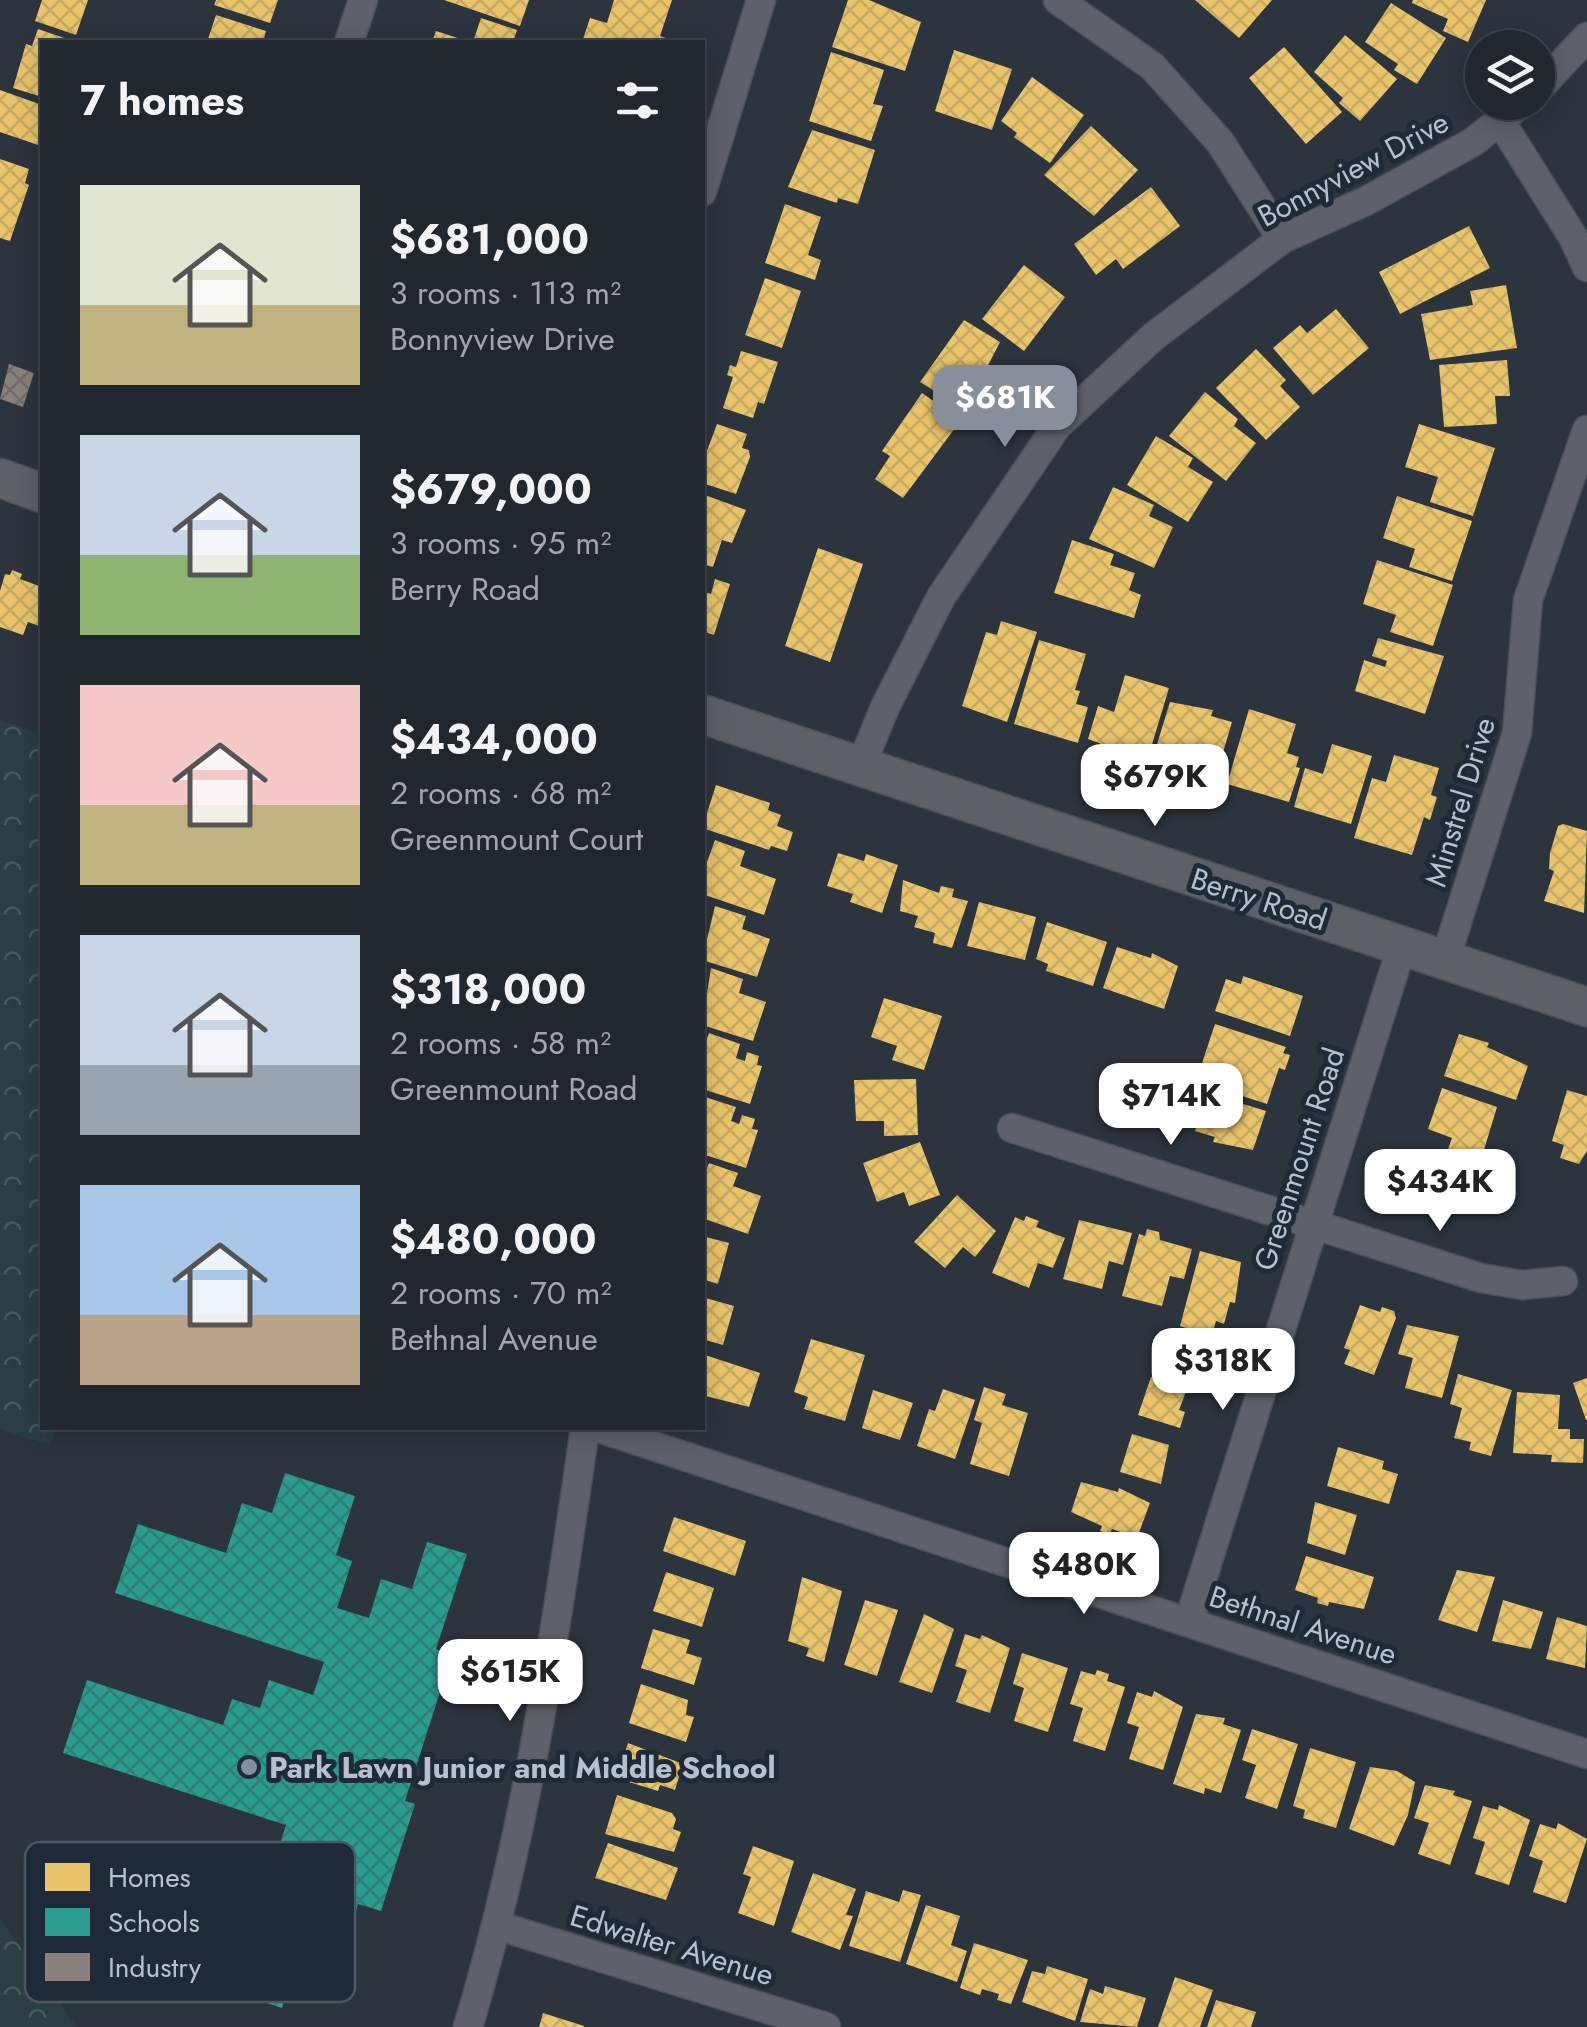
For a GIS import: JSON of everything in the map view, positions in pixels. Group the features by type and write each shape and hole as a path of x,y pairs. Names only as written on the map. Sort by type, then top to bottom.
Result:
{"street":[{"path":"350,40 363,0"},
{"path":"705,182 761,0"},
{"path":"1058,0 1152,66 1220,142 1282,239"},
{"path":"1555,71 1587,38"},
{"path":"1502,122 1574,237 1587,267"},
{"name":"Bonnyview Drive","path":"861,766 885,707 941,597 1057,426 1154,336 1282,239 1366,201 1502,122"},
{"name":"Minstrel Drive","path":"1446,960 1517,734 1528,600 1587,430"},
{"path":"0,478 40,492"},
{"name":"Berry Road","path":"705,715 1587,1007"},
{"name":"Greenmount Road","path":"1189,1621 1402,946"},
{"path":"1012,1128 1500,1283 1564,1281"},
{"path":"468,2027 499,1926 548,1679 585,1430"},
{"name":"Bethnal Avenue","path":"605,1430 1587,1754"},
{"name":"Edwalter Avenue","path":"499,1926 826,2027"}],"green space":[{"path":"0,720 40,733 40,1430 55,1430 50,1445 0,1429"},
{"path":"0,1918 25,1953 25,2002 59,2002 77,2027 0,2027"}],"building: Homes":[{"path":"42,0 88,0 76,35 35,21"},
{"path":"216,0 278,0 270,23 214,5"},
{"path":"444,0 529,0 520,26"},
{"path":"614,0 672,0 660,36 671,40 583,40 590,18 607,23"},
{"path":"848,0 869,0 921,22 905,71 832,47"},
{"path":"1195,0 1272,0 1239,38"},
{"path":"1486,0 1473,30 1465,30 1465,41 1443,31 1448,19 1412,3"},
{"path":"1391,3 1446,38 1417,84 1394,70 1398,64 1365,42"},
{"path":"216,15 266,31 264,40 208,40"},
{"path":"481,18 517,30 514,40 474,40"},
{"path":"38,29 70,40 40,40 40,96 13,88 26,44 32,46"},
{"path":"436,31 464,40 433,40"},
{"path":"1345,35 1397,79 1360,121 1339,103 1343,98 1314,72"},
{"path":"1284,47 1342,112 1306,144 1249,78"},
{"path":"954,50 1012,69 992,130 935,111"},
{"path":"831,52 884,70 873,104 883,106 871,141 809,121"},
{"path":"1032,77 1084,115 1050,163 1014,137 1017,133 1001,121"},
{"path":"0,90 40,104 38,145 0,132"},
{"path":"1091,126 1138,170 1094,216 1044,175"},
{"path":"812,130 875,150 858,204 838,198 837,203 788,187"},
{"path":"0,159 29,169 25,183 29,185 10,241 0,238"},
{"path":"1151,187 1180,226 1123,269 1116,259 1096,275 1074,244"},
{"path":"785,204 821,217 808,255 821,260 815,280 765,263"},
{"path":"1469,226 1490,268 1400,314 1379,272"},
{"path":"1024,265 1065,297 1024,351 982,319"},
{"path":"765,278 801,291 782,348 745,335"},
{"path":"1506,285 1517,348 1430,360 1421,314 1473,305 1470,291"},
{"path":"1336,309 1369,348 1313,395 1273,348 1300,325 1307,333"},
{"path":"964,320 1000,342 965,410 920,382"},
{"path":"1256,349 1286,380 1280,386 1300,407 1266,440 1216,388"},
{"path":"741,351 778,362 764,404 758,402 753,418 723,408 733,377 727,375 730,365 736,367"},
{"path":"1507,360 1510,396 1495,396 1497,424 1444,427 1439,365"},
{"path":"1205,392 1238,419 1234,426 1256,443 1226,481 1169,436"},
{"path":"922,393 961,420 903,498 875,479 890,456 882,451"},
{"path":"717,424 747,434 742,448 749,450 750,457 736,494 705,484 705,456"},
{"path":"1419,424 1495,448 1473,516 1430,502 1438,477 1405,467"},
{"path":"1156,436 1193,458 1188,467 1213,482 1188,522 1127,485"},
{"path":"1113,487 1154,505 1149,516 1173,527 1154,568 1089,539"},
{"path":"705,495 746,510 732,543 722,540 713,567 705,565"},
{"path":"1397,496 1472,521 1452,581 1409,567 1415,549 1383,538"},
{"path":"1072,540 1114,554 1110,565 1135,573 1129,590 1141,595 1134,618 1054,593"},
{"path":"818,548 863,564 830,662 785,646"},
{"path":"1377,560 1453,585 1433,646 1390,632 1396,615 1363,604"},
{"path":"12,570 22,574 20,579 40,586 40,626 28,622 23,635 0,627 0,591 5,574 10,575"},
{"path":"715,579 730,584 714,635 705,632 705,592 711,594"},
{"path":"1001,621 1037,632 1007,722 962,706 986,632 997,635"},
{"path":"1378,638 1444,656 1425,714 1355,691 1364,660 1385,667 1387,661 1372,656"},
{"path":"1039,640 1086,654 1075,690 1080,691 1076,704 1088,707 1078,743 1014,724"},
{"path":"1125,675 1169,688 1147,761 1088,739 1098,706 1114,712"},
{"path":"1170,702 1213,710 1211,716 1232,722 1216,776 1153,757"},
{"path":"1249,709 1296,724 1287,753 1299,757 1296,767 1300,768 1289,802 1227,784"},
{"path":"1332,744 1372,756 1351,824 1294,807 1305,768 1323,774"},
{"path":"1394,755 1439,768 1431,795 1437,797 1430,820 1424,817 1412,855 1354,838 1372,778 1386,782"},
{"path":"716,785 770,803 768,810 781,815 777,826 793,832 787,851 771,846 769,850 705,829"},
{"path":"1558,826 1587,831 1584,913 1544,901 1554,871 1549,869 1550,853"},
{"path":"715,840 745,851 740,866 776,879 764,915 705,895 705,868"},
{"path":"838,853 864,861 866,854 898,865 882,913 850,902 853,894 827,886"},
{"path":"903,880 939,893 941,886 954,889 952,897 968,901 952,948 933,943 935,933 914,927 918,916 900,911"},
{"path":"979,902 1036,917 1025,960 967,946"},
{"path":"715,906 746,916 742,929 770,939 757,977 705,961"},
{"path":"1047,922 1107,942 1093,986 1046,971 1048,964 1036,959"},
{"path":"1117,947 1151,958 1152,953 1178,966 1164,1009 1103,988"},
{"path":"711,968 743,979 739,993 766,1002 753,1041 705,1026"},
{"path":"1243,976 1303,996 1290,1036 1215,1011 1226,979 1241,984"},
{"path":"884,998 942,1016 924,1070 892,1060 897,1046 871,1037"},
{"path":"1215,1024 1286,1047 1283,1053 1290,1055 1285,1070 1279,1068 1267,1104 1196,1081"},
{"path":"709,1033 740,1044 736,1058 745,1061 747,1052 759,1056 757,1065 762,1066 750,1104 705,1090 705,1044"},
{"path":"1459,1034 1489,1043 1487,1047 1528,1066 1516,1100 1444,1076"},
{"path":"916,1079 918,1135 884,1136 884,1121 856,1121 854,1080"},
{"path":"1179,1084 1266,1111 1253,1150 1213,1142 1215,1137 1195,1131 1198,1122 1170,1113"},
{"path":"1442,1088 1497,1107 1480,1163 1447,1152 1452,1138 1428,1129"},
{"path":"1567,1090 1587,1096 1587,1151 1579,1164 1560,1158 1564,1145 1552,1141"},
{"path":"705,1097 736,1107 731,1121 739,1124 742,1115 755,1119 752,1129 758,1130 746,1168 705,1155"},
{"path":"920,1142 940,1195 909,1206 904,1192 877,1202 863,1163"},
{"path":"1421,1154 1491,1177 1481,1210 1439,1201 1437,1206 1408,1196"},
{"path":"709,1163 738,1173 733,1186 761,1196 748,1234 705,1219 705,1173"},
{"path":"957,1195 996,1231 975,1257 963,1247 945,1268 914,1242"},
{"path":"1026,1216 1039,1221 1036,1227 1065,1238 1053,1268 1038,1263 1029,1288 992,1273 1015,1217 1024,1221"},
{"path":"1079,1220 1132,1233 1123,1265 1109,1261 1102,1289 1063,1279"},
{"path":"1147,1229 1159,1232 1160,1240 1192,1249 1184,1279 1170,1276 1162,1306 1122,1296 1139,1234 1145,1236"},
{"path":"705,1237 729,1243 718,1284 705,1280"},
{"path":"1200,1251 1241,1262 1235,1303 1230,1302 1224,1324 1216,1321 1212,1336 1180,1326"},
{"path":"705,1298 734,1306 723,1345 705,1340"},
{"path":"1360,1305 1380,1312 1382,1307 1394,1311 1396,1318 1374,1375 1344,1364 1350,1350 1344,1348"},
{"path":"1407,1325 1459,1336 1442,1398 1405,1388 1413,1358 1398,1354"},
{"path":"811,1339 865,1355 845,1421 804,1409 808,1397 794,1392"},
{"path":"705,1355 760,1373 749,1407 705,1396"},
{"path":"1458,1374 1512,1390 1491,1456 1469,1450 1471,1442 1454,1438 1462,1408 1450,1404"},
{"path":"1151,1377 1187,1389 1179,1410 1185,1412 1180,1428 1138,1415"},
{"path":"1587,1378 1587,1420 1586,1420 1573,1383"},
{"path":"984,1387 1006,1394 1002,1405 1028,1413 1009,1476 970,1464 982,1423 974,1420"},
{"path":"943,1389 975,1400 955,1459 917,1446 929,1409 935,1411"},
{"path":"873,1390 913,1403 900,1440 862,1428"},
{"path":"1517,1392 1560,1395 1558,1429 1570,1429 1570,1439 1584,1439 1583,1463 1551,1462 1552,1455 1513,1453"},
{"path":"1132,1434 1169,1445 1161,1484 1120,1472"},
{"path":"1338,1447 1384,1461 1382,1469 1398,1474 1389,1504 1327,1486"},
{"path":"1081,1482 1118,1492 1119,1488 1150,1503 1137,1538 1112,1529 1110,1534 1100,1531 1102,1526 1071,1512"},
{"path":"1315,1502 1357,1515 1345,1555 1307,1543"},
{"path":"674,1517 746,1541 735,1576 663,1551"},
{"path":"1306,1556 1374,1577 1364,1609 1317,1603 1318,1598 1295,1590"},
{"path":"1457,1570 1495,1577 1477,1632 1438,1620"},
{"path":"666,1572 714,1588 702,1627 653,1611"},
{"path":"802,1577 842,1591 824,1662 806,1656 809,1648 788,1641"},
{"path":"865,1600 898,1610 877,1676 844,1665"},
{"path":"1503,1600 1543,1612 1531,1649 1492,1641"},
{"path":"924,1614 954,1629 932,1693 899,1682"},
{"path":"1557,1617 1587,1626 1585,1668 1546,1659"},
{"path":"653,1629 690,1640 686,1653 702,1658 694,1685 641,1668"},
{"path":"965,1634 980,1639 982,1635 1010,1648 990,1713 956,1702 967,1670 955,1666"},
{"path":"1022,1653 1068,1668 1048,1732 1014,1721 1024,1688 1013,1684"},
{"path":"1097,1670 1109,1674 1107,1681 1125,1687 1105,1751 1073,1741 1083,1708 1070,1704 1081,1671 1095,1675"},
{"path":"641,1684 688,1700 686,1715 694,1717 686,1742 629,1723"},
{"path":"1154,1691 1183,1707 1163,1770 1129,1759 1139,1727 1127,1723 1137,1692 1152,1697"},
{"path":"1196,1714 1225,1718 1223,1724 1241,1730 1221,1793 1205,1788 1204,1794 1173,1784"},
{"path":"1252,1729 1298,1744 1277,1809 1245,1798 1256,1765 1242,1760"},
{"path":"628,1743 683,1764 675,1790 660,1785 658,1791 616,1778"},
{"path":"1310,1748 1356,1762 1336,1828 1303,1818 1305,1810 1293,1806"},
{"path":"1370,1767 1397,1771 1415,1782 1408,1815 1394,1846 1349,1829"},
{"path":"1425,1785 1455,1791 1453,1795 1472,1801 1450,1865 1418,1854 1429,1823 1414,1818"},
{"path":"617,1795 672,1813 676,1819 673,1829 681,1832 674,1852 605,1834"},
{"path":"1499,1805 1530,1820 1509,1885 1475,1874 1485,1842 1473,1838 1483,1806 1498,1810"},
{"path":"1558,1823 1587,1839 1566,1903 1533,1892 1543,1861 1529,1856 1540,1824 1556,1829"},
{"path":"608,1843 678,1868 666,1900 595,1878"},
{"path":"753,1846 794,1861 774,1926 738,1913 751,1877 743,1874"},
{"path":"813,1873 856,1889 846,1915 853,1916 840,1950 791,1932"},
{"path":"903,1890 921,1895 900,1962 849,1946 866,1891 899,1902"},
{"path":"926,1905 960,1916 951,1945 967,1951 957,1982 906,1964"},
{"path":"974,1943 1028,1960 1011,2004 997,2000 999,1994 982,1989 980,1995 960,1988"},
{"path":"1047,1966 1088,1979 1075,2021 1022,2002 1032,1971 1045,1974"},
{"path":"1175,1977 1213,1990 1200,2027 1158,2027"},
{"path":"1105,1986 1146,1998 1137,2027 1080,2022 1090,1989 1103,1994"},
{"path":"1216,2000 1256,2012 1251,2027 1207,2027"},
{"path":"543,2013 584,2026 584,2027 539,2027"}],"building: Schools":[{"path":"285,1473 355,1496 336,1555 352,1561 337,1608 369,1618 381,1579 412,1589 427,1542 467,1554 436,1649 452,1655 405,1801 415,1804 381,1911 358,1904 355,1913 355,1842 281,1842 286,1825 63,1753 87,1680 223,1725 232,1699 260,1708 269,1680 313,1695 324,1662 115,1593 138,1524 226,1553 242,1503 272,1513"}],"building: Industry":[{"path":"9,364 34,373 23,407 0,399"}],"place":[{"name":"Park Lawn Junior and Middle School","path":"249,1767"}]}
